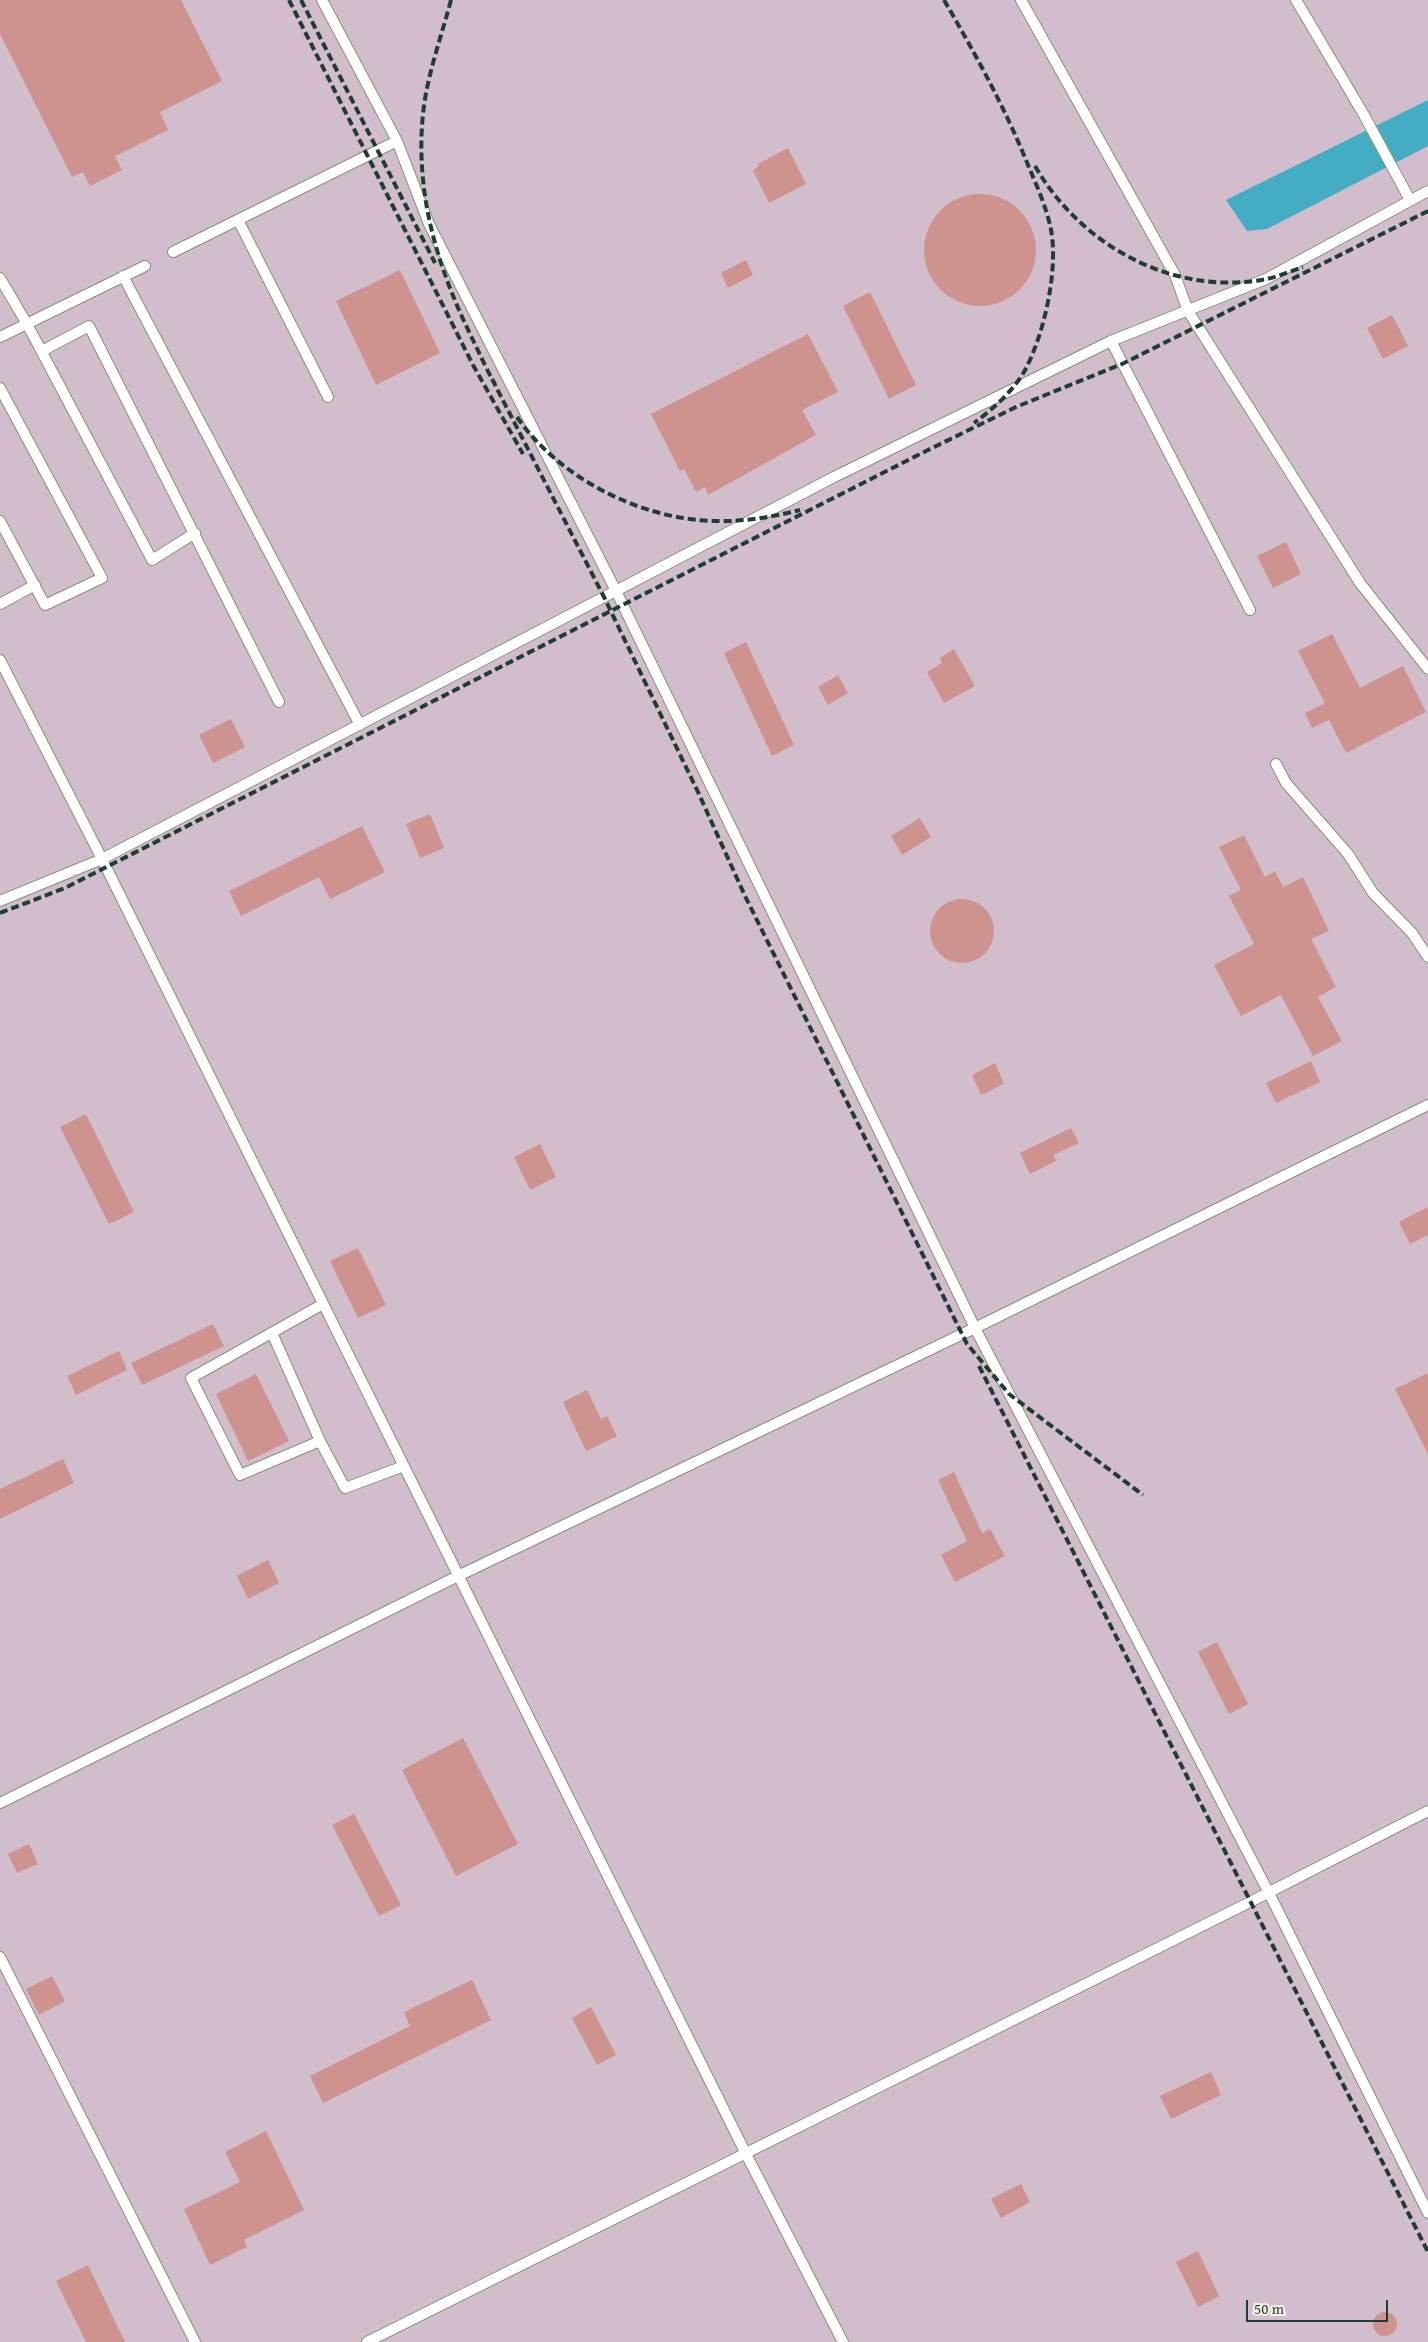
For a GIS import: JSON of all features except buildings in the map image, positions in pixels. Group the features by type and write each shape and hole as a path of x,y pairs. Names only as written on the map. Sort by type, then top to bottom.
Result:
{"lane":[{"path":"322,0 397,140 429,224 616,591 975,1328 1269,1893 1428,2213"},
{"path":"1021,0 1175,275 1188,311 1360,583 1428,669"},
{"path":"1296,0 1364,115 1410,200"},
{"path":"174,252 397,140"},
{"path":"0,901 102,859 834,477 1111,341 1266,279 1428,191"},
{"path":"238,220 328,397"},
{"path":"0,337 145,266"},
{"path":"123,276 360,725"},
{"path":"0,278 28,324 152,560 195,533"},
{"path":"42,351 89,326 280,702"},
{"path":"1111,341 1250,610"},
{"path":"0,388 102,578 45,605 0,521"},
{"path":"0,604 35,585"},
{"path":"0,660 102,859 746,2154 843,2342"},
{"path":"1276,764 1286,783 1348,854 1373,893 1412,933 1428,957"},
{"path":"0,1803 458,1576 975,1328 1428,1105"},
{"path":"320,1441 240,1475 191,1378 323,1304"},
{"path":"272,1333 320,1441 345,1488 404,1466"},
{"path":"367,2342 1269,1893 1428,1811"},
{"path":"0,1958 196,2342"}],"shaded area":[{"path":"0,0 1428,0 1428,2342 0,2342"}],"water":[{"path":"1428,100 1428,146 1267,229 1247,231 1226,200"}],"railway":[{"path":"289,0 473,365 523,454"},
{"path":"301,0 435,263"},
{"path":"451,0 425,99 421,143 422,172 431,228 448,283 471,336 495,384"},
{"path":"944,0 1010,123 1046,209 1053,242 1053,260 1048,300 1044,320 1031,357 1024,372 1008,393 974,423"},
{"path":"1035,166 1054,195 1078,220 1104,242 1133,259 1165,272 1198,280 1232,283 1267,279 1303,267"},
{"path":"0,913 65,888 926,451 1016,407 1122,364 1428,211"},
{"path":"492,379 604,597 698,792 745,896 967,1344 1009,1394 1143,1495"},
{"path":"517,417 534,439 555,459 578,476 630,503 658,512 714,521 757,519 800,510"},
{"path":"979,1366 1428,2252"}]}
